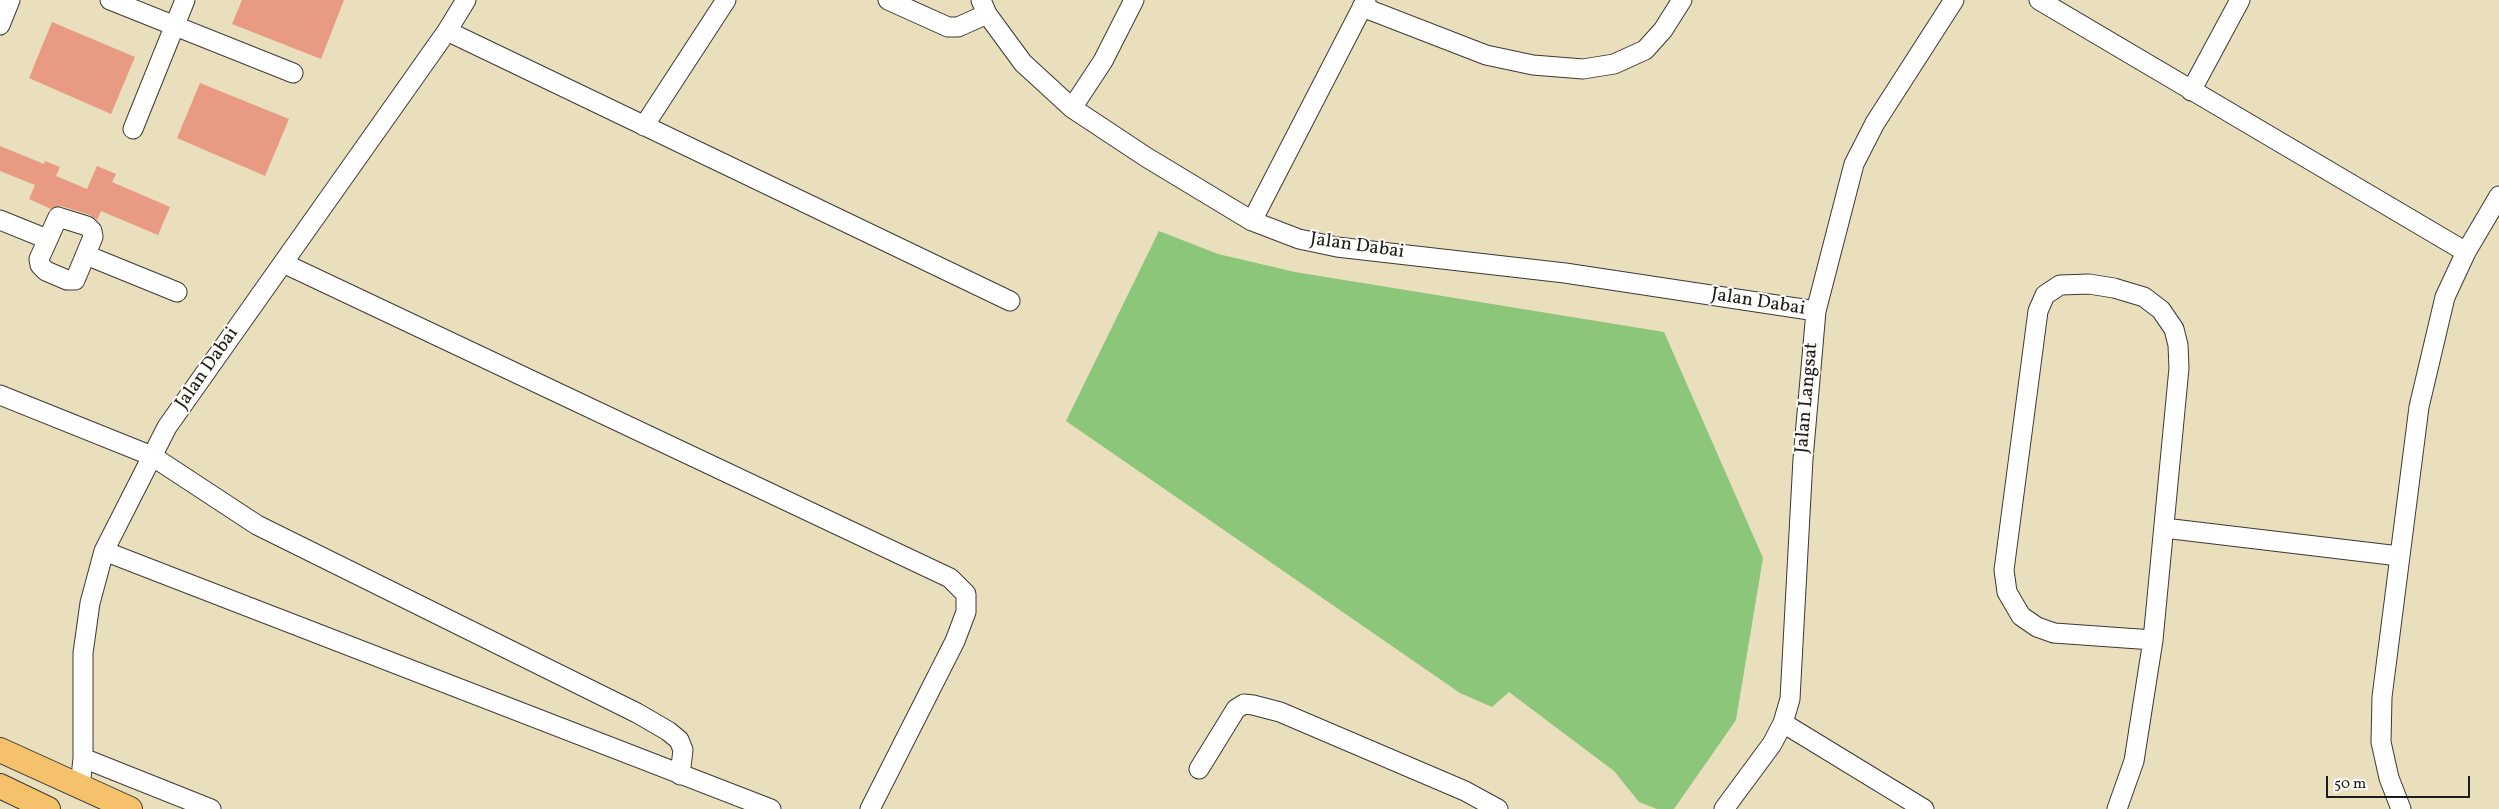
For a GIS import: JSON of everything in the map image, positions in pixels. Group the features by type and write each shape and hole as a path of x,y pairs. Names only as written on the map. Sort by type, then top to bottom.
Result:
{"main road":[{"path":"0,750 80,788 130,809"},
{"path":"0,786 48,809"}],"street":[{"path":"0,26 10,0"},
{"path":"110,0 293,73"},
{"path":"134,129 185,0"},
{"name":"Jalan Dabai","path":"80,788 83,758 83,653 90,603 104,551 167,427 447,31 466,0"},
{"path":"644,126 726,0"},
{"path":"888,0 948,27 958,27 984,7"},
{"path":"1072,108 1103,61 1134,0"},
{"path":"1252,221 1364,4 1486,55 1533,65 1583,69 1614,64 1645,50 1663,30 1682,0"},
{"name":"Jalan Langsat","path":"1724,809 1772,744 1783,723 1790,699 1803,459 1816,311 1854,164 1875,123 1954,0"},
{"path":"2039,0 2466,252"},
{"path":"2191,91 2240,0"},
{"name":"Jalan Dabai","path":"984,7 1023,64 1072,108 1252,221 1299,239 1337,247 1565,273 1816,311"},
{"path":"447,31 1010,301"},
{"path":"2401,809 2389,778 2381,742 2382,697 2421,398 2438,318 2466,252 2499,196"},
{"path":"58,217 87,226 92,231 93,237 86,254 75,280 60,277 46,271 40,265 39,259 58,217"},
{"path":"0,220 47,239"},
{"path":"86,254 177,292"},
{"path":"283,263 950,578 966,594 966,612 955,641 870,809"},
{"path":"2117,809 2134,762 2152,640 2179,368 2178,345 2174,329 2161,310 2144,297 2114,288 2089,284 2060,285 2045,295 2038,311 2004,570 2007,592 2021,616 2037,627 2054,633 2152,640"},
{"path":"0,395 152,456 257,525 637,713 668,731 679,740 684,750 680,775"},
{"path":"2164,528 2399,556"},
{"path":"104,551 771,809"},
{"path":"1199,769 1236,709 1244,704 1253,705 1289,716 1465,791 1498,809"},
{"path":"1783,723 1924,809"},
{"path":"83,758 211,809"}],"green space":[{"path":"1159,231 1218,254 1295,272 1664,332 1763,558 1736,720 1674,809 1657,809 1639,802 1614,771 1509,692 1492,707 1460,693 1066,421"}],"building":[{"path":"242,0 344,0 321,59 232,24"},
{"path":"52,22 135,57 111,114 29,78"},
{"path":"200,83 289,119 265,176 177,138"},
{"path":"0,146 44,164 45,161 60,167 56,176 87,189 97,166 116,174 112,182 170,207 158,235 101,211 97,220 90,215 61,206 51,209 29,199 35,185 0,171"}]}
